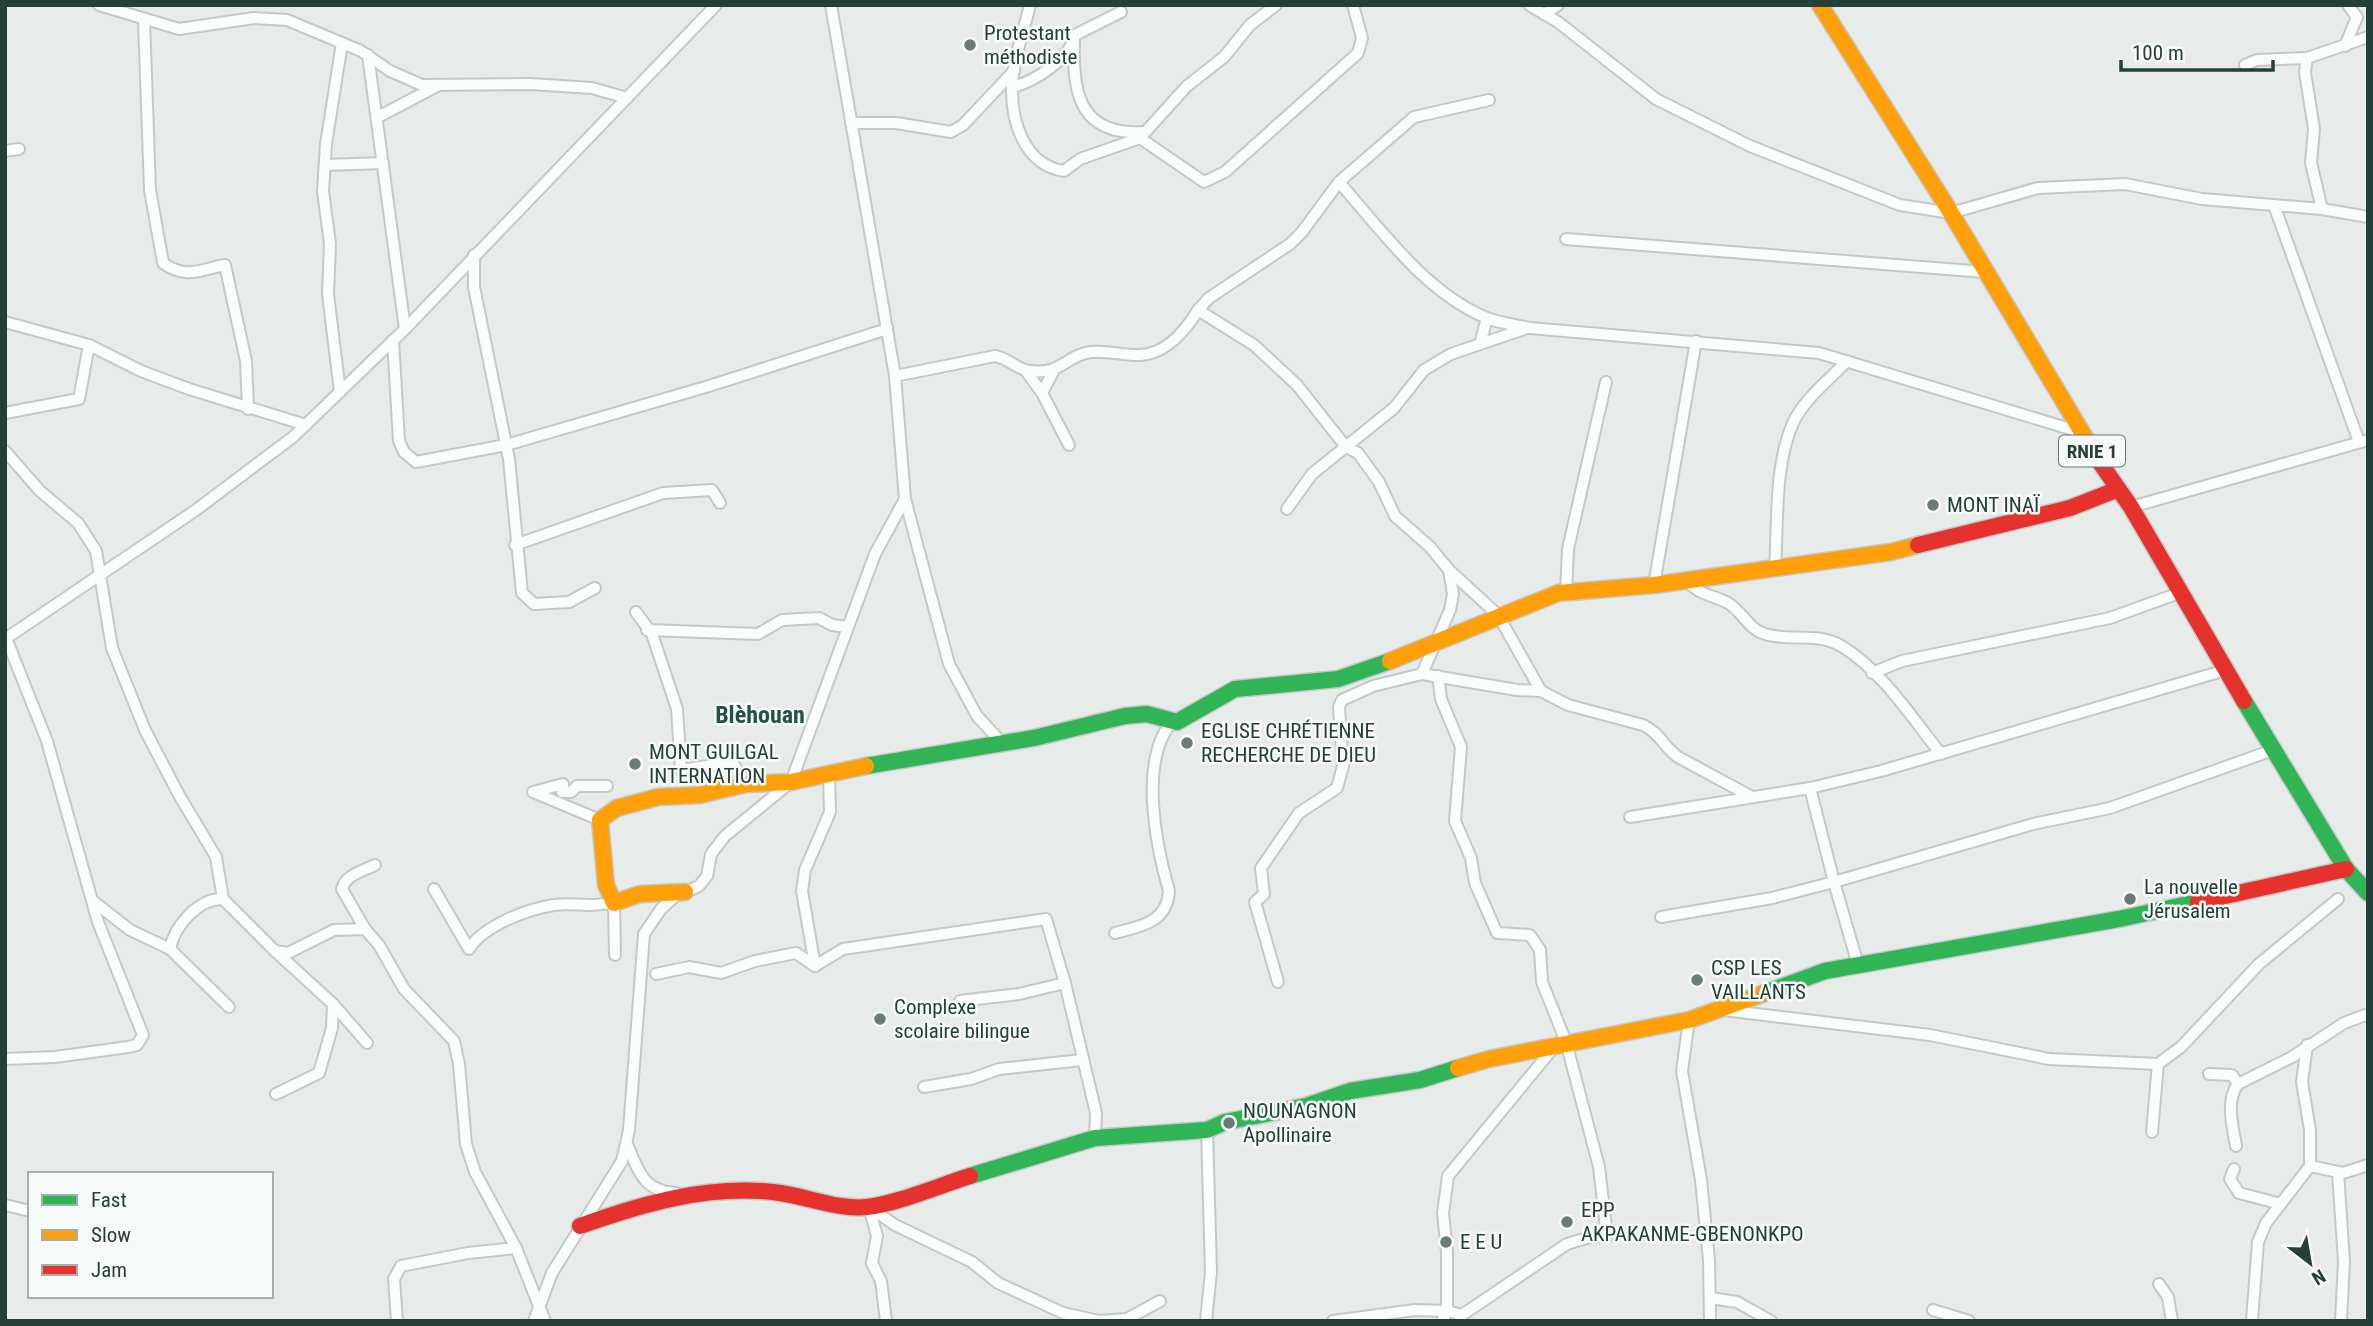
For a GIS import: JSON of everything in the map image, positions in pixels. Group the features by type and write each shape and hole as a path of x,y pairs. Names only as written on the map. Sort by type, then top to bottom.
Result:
{"main road":[{"name":"RNIE 1","path":"1820,5 1951,214 2116,490 2131,507 2179,593 2346,869 2367,891"},
{"path":"685,892 639,894 614,905 606,885 600,820 617,808 658,797 700,794 746,784 791,782 1002,743 1125,716 1154,715 1171,723 1183,720 1227,691 1338,679 1546,596 1687,581 1891,552 2070,508 2116,490"},
{"path":"580,1226 632,1207 725,1189 764,1191 846,1207 869,1207 1095,1138 1207,1130 1225,1122 1306,1106 1350,1091 1420,1080 1561,1043 1689,1020 1825,971 2119,919 2346,869"}],"street":[{"path":"99,5 179,29 254,18 287,20 368,55 403,77 437,86 530,84 592,88 627,98"},
{"path":"5,1059 128,1047 141,1041 142,1027 93,901 51,754 6,639 196,510 306,425 405,329 716,5"},
{"path":"831,5 895,376 905,499 949,664 977,716 1002,743"},
{"path":"1030,5 1012,87 1024,147 1059,170 1143,135 1187,86 1224,57 1250,25 1276,5"},
{"path":"1121,12 1075,35 1073,63 1084,108 1094,122 1110,131 1143,135 1196,179 1204,182 1218,178 1358,53 1362,38 1353,5"},
{"path":"1529,5 1656,99 1750,146 1900,205 1951,214 2038,188 2125,184 2202,199 2322,209 2368,217"},
{"path":"1544,14 1558,5"},
{"path":"2345,46 2357,18 2348,5"},
{"path":"144,20 150,190 163,263 199,274 225,265 246,361 248,409"},
{"path":"2245,65 2257,60 2307,58 2368,37"},
{"path":"340,392 328,294 330,244 323,191 342,43"},
{"path":"1012,87 1025,84 1050,67 1073,43"},
{"path":"368,55 405,329"},
{"path":"2307,58 2305,72 2314,129 2311,163 2322,209"},
{"path":"851,122 896,123 951,132 963,125 1014,71"},
{"path":"377,117 437,86"},
{"path":"1026,371 1053,372 1092,352 1141,355 1153,353 1176,338 1209,298 1290,244 1339,182 1414,117 1489,100"},
{"path":"5,151 19,149"},
{"path":"325,165 383,163"},
{"path":"1339,182 1404,256 1445,292 1488,318 1530,328 1819,353 2080,431"},
{"path":"2131,507 2363,441 2274,205"},
{"path":"1566,239 1985,272"},
{"path":"474,255 476,299 506,446 522,593 534,604 569,602 595,588"},
{"path":"1198,310 1254,345 1297,385 1346,447 1358,453 1379,482 1395,516 1498,615 1541,691"},
{"path":"1480,344 1488,318"},
{"path":"5,322 89,345 141,371 248,409 306,425"},
{"path":"1287,509 1312,474 1394,408 1424,370 1451,354 1530,328"},
{"path":"393,340 399,441 404,452 416,463 506,446 709,386 887,329"},
{"path":"1654,585 1696,341"},
{"path":"5,413 79,399 89,345"},
{"path":"895,376 995,356 1003,357 1026,371 1042,393 1069,445"},
{"path":"1775,569 1787,442 1794,421 1810,399 1847,362"},
{"path":"1042,393 1053,372"},
{"path":"1566,594 1568,549 1606,382"},
{"path":"1358,453 1360,438"},
{"path":"5,451 40,491 78,523 96,551 112,648 145,730 216,857 223,899 333,1004 367,1043"},
{"path":"515,545 663,494 712,490 720,503"},
{"path":"534,1321 552,1273 622,1161 627,1144 643,934 661,909 685,892 699,886 706,876 711,854 725,836 791,782 875,554 905,499"},
{"path":"1422,674 1439,640 1454,594 1449,570"},
{"path":"1687,581 1702,594 1729,603 1757,631 1765,635 1802,635 1843,646 1872,673 1941,754"},
{"path":"1872,673 1902,661 2110,618 2179,593"},
{"path":"636,612 652,634 677,709 681,770 733,762 746,784"},
{"path":"647,630 758,634 782,620 819,618 832,625 848,627"},
{"path":"1630,817 1810,788 1941,754 2226,670"},
{"path":"1278,982 1255,902 1264,894 1261,868 1299,813 1337,788 1343,766 1339,707 1342,700 1373,687 1422,674 1517,690 1541,691 1568,705 1643,724 1653,730 1667,750 1752,797"},
{"path":"1332,1321 1415,1310 1445,1316 1462,1315 1567,1244 1590,1237 1607,1236 1599,1167 1542,982 1540,950 1530,935 1497,933 1475,883 1471,858 1455,821 1461,747 1441,699 1438,676"},
{"path":"1115,933 1154,922 1164,913 1168,902 1169,891 1153,817 1152,788 1160,737 1171,723"},
{"path":"1661,917 1772,898 2033,824 2110,808 2273,750"},
{"path":"815,966 802,891 805,870 830,812 830,774"},
{"path":"600,820 533,792 562,784 562,792 570,792 577,786 607,786"},
{"path":"1810,788 1858,965"},
{"path":"375,865 351,876 344,882 342,889 404,989 454,1041 459,1064 466,1144 475,1172 516,1248 545,1321"},
{"path":"434,889 469,949 482,933 512,920 519,913 563,904 582,907 609,903 614,905 615,955"},
{"path":"170,949 178,928 200,907 215,899 223,899"},
{"path":"1718,1009 1930,1035 2049,1059 2158,1064 2190,1038 2259,964 2337,899"},
{"path":"93,901 130,930 170,949 229,1007"},
{"path":"815,966 843,949 1046,919 1065,983 1096,1112 1095,1138"},
{"path":"275,951 288,953 334,930 365,929"},
{"path":"656,974 689,967 721,973 755,961 796,953 815,966"},
{"path":"960,1001 1065,983"},
{"path":"276,1094 313,1077 322,1069 332,1028 333,1004"},
{"path":"2236,1146 2231,1109 2232,1091 2238,1084 2292,1057 2344,1023 2368,1014"},
{"path":"1689,1020 1682,1071 1701,1180 1710,1321"},
{"path":"1445,1316 1447,1252 1443,1213 1448,1176 1561,1043"},
{"path":"2252,1321 2258,1242 2266,1223 2309,1166 2310,1130 2302,1082 2307,1045"},
{"path":"924,1087 971,1079 999,1069 1082,1060"},
{"path":"2152,1132 2158,1064"},
{"path":"2209,1074 2232,1074 2238,1084"},
{"path":"1206,1321 1211,1272 1207,1130"},
{"path":"627,1144 648,1184 660,1192 693,1194"},
{"path":"2309,1166 2338,1173 2368,1166"},
{"path":"2235,1170 2231,1179 2239,1193 2281,1204"},
{"path":"2338,1173 2344,1261 2341,1321"},
{"path":"5,1205 28,1211"},
{"path":"869,1207 895,1225 972,1262 998,1283 1063,1313 1099,1321 1127,1319 1160,1301"},
{"path":"869,1207 877,1236 872,1262 881,1280 886,1321"},
{"path":"397,1321 394,1279 401,1266 468,1253 516,1248"},
{"path":"2159,1284 2168,1297 2172,1321"},
{"path":"1710,1297 1737,1302 1771,1321"},
{"path":"1933,1310 1969,1321"}],"traffic: fast":[{"path":"866,766 1034,738 1125,716 1147,714 1177,722 1235,689 1338,679 1390,661"},
{"path":"2244,701 2346,869 2368,893"},
{"path":"1762,994 1825,971 2119,919 2198,902"},
{"path":"970,1176 1095,1138 1207,1130 1225,1122 1306,1106 1350,1091 1420,1080 1458,1068"}],"traffic: slow":[{"path":"1820,5 1951,213 2101,464"},
{"path":"1390,661 1558,593 1654,585 1891,552 1918,545"},
{"path":"685,892 640,894 614,903 606,885 600,820 617,808 658,797 700,795 746,784 791,782 866,766"},
{"path":"1458,1068 1489,1059 1689,1020 1762,994"}],"traffic: jam":[{"path":"2101,464 2131,507 2244,701"},
{"path":"1918,545 2070,508 2116,490"},
{"path":"2198,902 2346,869"},
{"path":"580,1226 675,1198 723,1191 773,1192 844,1206 867,1207 905,1198 970,1176"}],"place":[{"name":"Protestant méthodiste","path":"970,45"},
{"name":"MONT INAÏ","path":"1933,505"},
{"name":"EGLISE CHRÉTIENNE RECHERCHE DE DIEU","path":"1187,743"},
{"name":"MONT GUILGAL INTERNATION","path":"635,764"},
{"name":"La nouvelle Jérusalem","path":"2130,899"},
{"name":"CSP LES VAILLANTS","path":"1697,980"},
{"name":"Complexe scolaire bilingue","path":"880,1019"},
{"name":"NOUNAGNON Apollinaire","path":"1229,1123"},
{"name":"EPP AKPAKANME-GBENONKPO","path":"1567,1222"},
{"name":"E E U","path":"1446,1242"}],"district":[{"name":"Blèhouan","path":"760,715"}]}
